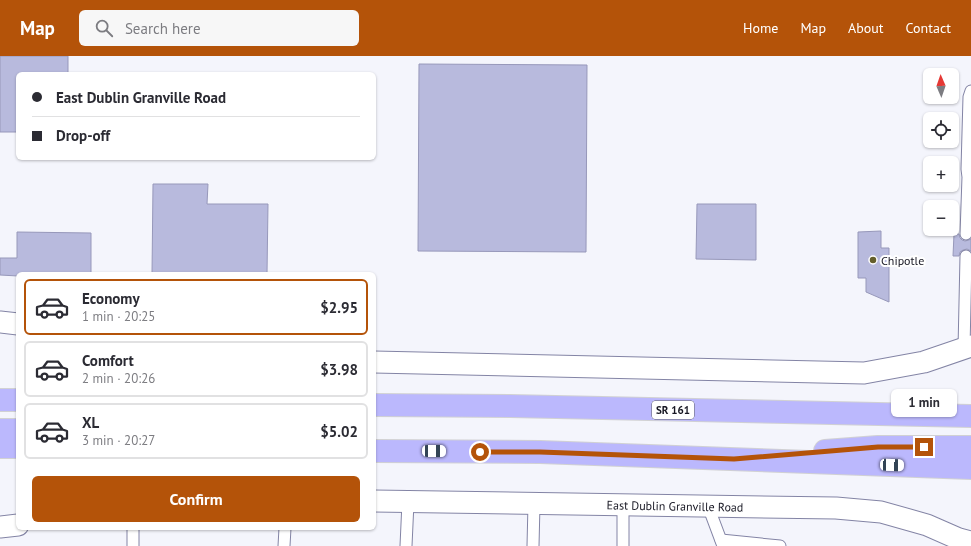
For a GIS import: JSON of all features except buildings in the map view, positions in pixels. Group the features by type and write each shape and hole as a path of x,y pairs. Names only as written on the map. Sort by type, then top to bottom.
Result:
{"main road":[{"path":"0,400 16,400"},
{"name":"SR 161","path":"378,405 518,406 971,416"},
{"path":"0,430 16,430"},
{"path":"0,447 16,447"},
{"path":"734,459 878,447 971,447"},
{"path":"376,450 540,452 971,468"}],"street":[{"path":"0,322 16,324"},
{"path":"376,362 864,373 924,362 967,348"},
{"name":"East Dublin Granville Road","path":"376,501 836,508 881,512 927,525 959,539 971,542"},
{"path":"0,527 16,524"}],"lane":[{"path":"966,234 969,97 971,91"},
{"path":"966,256 968,308 967,348"},
{"path":"406,546 408,502"},
{"path":"533,546 534,504"},
{"path":"623,505 623,546"},
{"path":"708,506 722,543 780,546"},
{"path":"133,530 133,546"},
{"path":"284,546 285,530"}],"place":[{"name":"Chipotle","path":"873,260"}],"route":[{"path":"480,452 540,452 734,459 878,447 924,447"}]}
